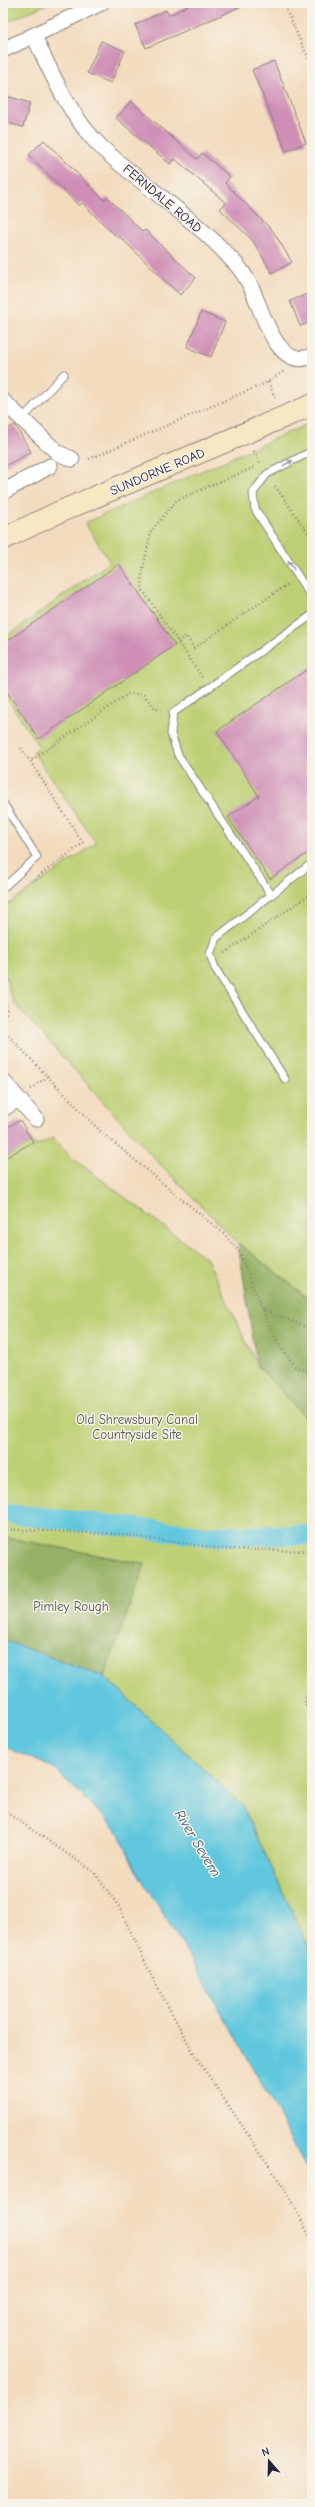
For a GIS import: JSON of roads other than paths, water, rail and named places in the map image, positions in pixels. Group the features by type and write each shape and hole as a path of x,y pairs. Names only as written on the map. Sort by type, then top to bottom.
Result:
{"main road":[{"name":"SUNDORNE ROAD","path":"3,539 57,513 312,405"}],"street":[{"path":"3,50 101,3"},
{"name":"FERNDALE ROAD","path":"34,36 55,81 78,120 101,146 201,229 236,263 251,288 268,330 282,348 293,358 306,359 312,356"},
{"path":"3,401 58,453 72,459"},
{"path":"3,492 50,466"},
{"path":"3,1081 36,1119"},
{"path":"3,1109 18,1100"}],"lane":[{"path":"22,419 64,374"},
{"path":"312,451 267,474 253,493 255,509 312,598"},
{"path":"270,893 178,755 171,734 173,713 312,615"},
{"path":"3,804 37,857 3,888"},
{"path":"285,1079 213,962 210,954 216,938 270,893 312,863"}],"water":[{"name":"River Severn","path":"3,1640 104,1676 242,1805 312,1954 312,2180 278,2113 193,1962 136,1870 117,1830 54,1768 3,1746"}],"waterway":[{"path":"3,1513 209,1536 312,1535"}],"park label":[{"name":"Old Shrewsbury Canal Countryside Site","path":"137,1426"},
{"name":"Pimley Rough","path":"71,1606"}]}
